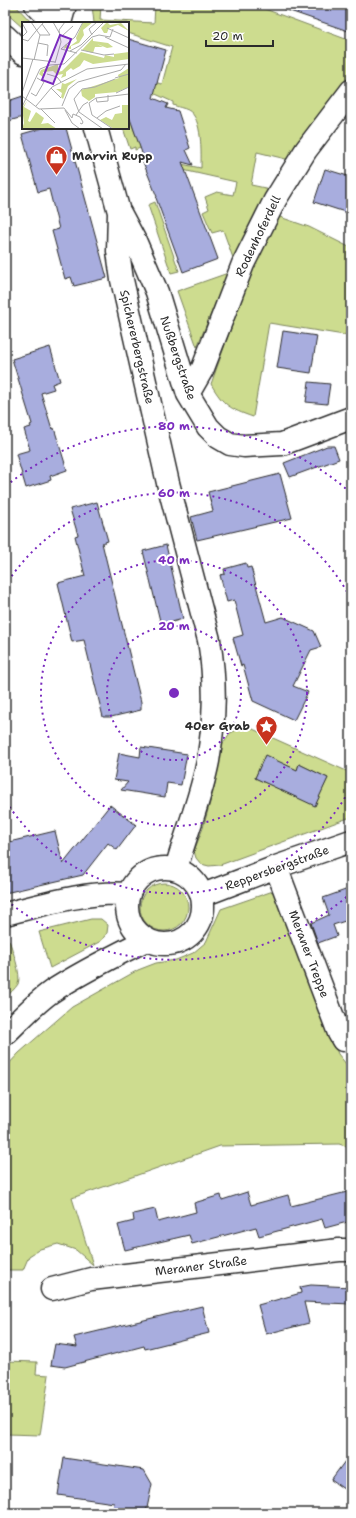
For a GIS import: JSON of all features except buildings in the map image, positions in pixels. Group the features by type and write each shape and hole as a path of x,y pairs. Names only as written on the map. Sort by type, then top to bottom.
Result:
{"street":[{"path":"36,5 53,22"},
{"path":"60,22 65,5"},
{"path":"5,36 22,52"},
{"name":"Rodenhoferdell","path":"188,394 203,368 243,264 275,200 306,150 351,91"},
{"name":"Spichererbergstraße","path":"96,129 119,212 118,251 122,280 168,483 210,640 214,666 215,700 208,761 176,869"},
{"name":"Nußbergstraße","path":"119,212 136,243 157,292 188,394 208,427 218,437 230,444 244,446 282,444 351,418"},
{"name":"Reppersbergstraße","path":"202,895 351,841"},
{"name":"Meraner Treppe","path":"276,867 339,1033 343,1040"},
{"path":"157,869 176,869 193,879 202,895 204,905 203,914 198,926 187,938 174,944 159,944 146,940 138,933 129,920 127,905 129,894 133,885 148,872 157,869"},
{"path":"5,914 80,897 110,893 129,894"},
{"path":"5,1034 36,1004 51,992 103,961 146,940"},
{"name":"Meraner Straße","path":"52,1289 90,1279 339,1250 351,1250"}],"green space":[{"path":"5,5 15,5 31,22 22,22 22,27 5,12"},
{"path":"92,5 101,5 100,20 154,23 155,5 254,5 351,41 351,74 290,160 257,152 251,185 270,189 233,258 223,230 212,233 203,212 209,209 205,197 217,192 233,195 236,182 165,166 166,161 201,168 199,128 193,114 188,110 173,105 173,102 149,91 145,80 162,84 172,47 129,33 129,22 94,22"},
{"path":"129,116 135,133 143,147 135,150 135,147 130,149 123,129 129,129"},
{"path":"155,202 179,271 171,273 148,205"},
{"path":"277,216 309,227 351,248 351,332 344,335 269,323 253,417 233,409 223,402 211,384 252,269"},
{"path":"228,273 197,347 177,291"},
{"path":"246,726 351,773 351,817 220,865 209,866 201,864 196,858 194,851 203,828 214,788 223,743 230,733","holes":["265,756 297,770 299,764 328,778 315,805 255,778"]},
{"path":"164,883 173,885 181,890 186,898 188,907 186,916 181,924 173,929 164,931 155,929 147,924 142,916 140,907 142,898 147,890 155,885"},
{"path":"276,890 338,1054 351,1070 351,1148 339,1144 220,1146 72,1198 93,1265 76,1250 58,1244 40,1249 29,1256 23,1270 5,1270 5,1068 19,1053 72,1007 138,970 156,963 176,960 193,953 206,942 221,909"},
{"path":"91,919 101,919 108,925 107,933 101,941 50,968 39,932"},
{"path":"9,940 16,962 19,980 17,986 5,998 5,979 7,977 5,971 5,941"},
{"path":"5,1361 37,1362 36,1374 49,1375 40,1435 7,1434 5,1431"}],"place":[{"name":"Marvin Rupp","path":"57,176"},
{"name":"40er Grab","path":"266,746"}]}
